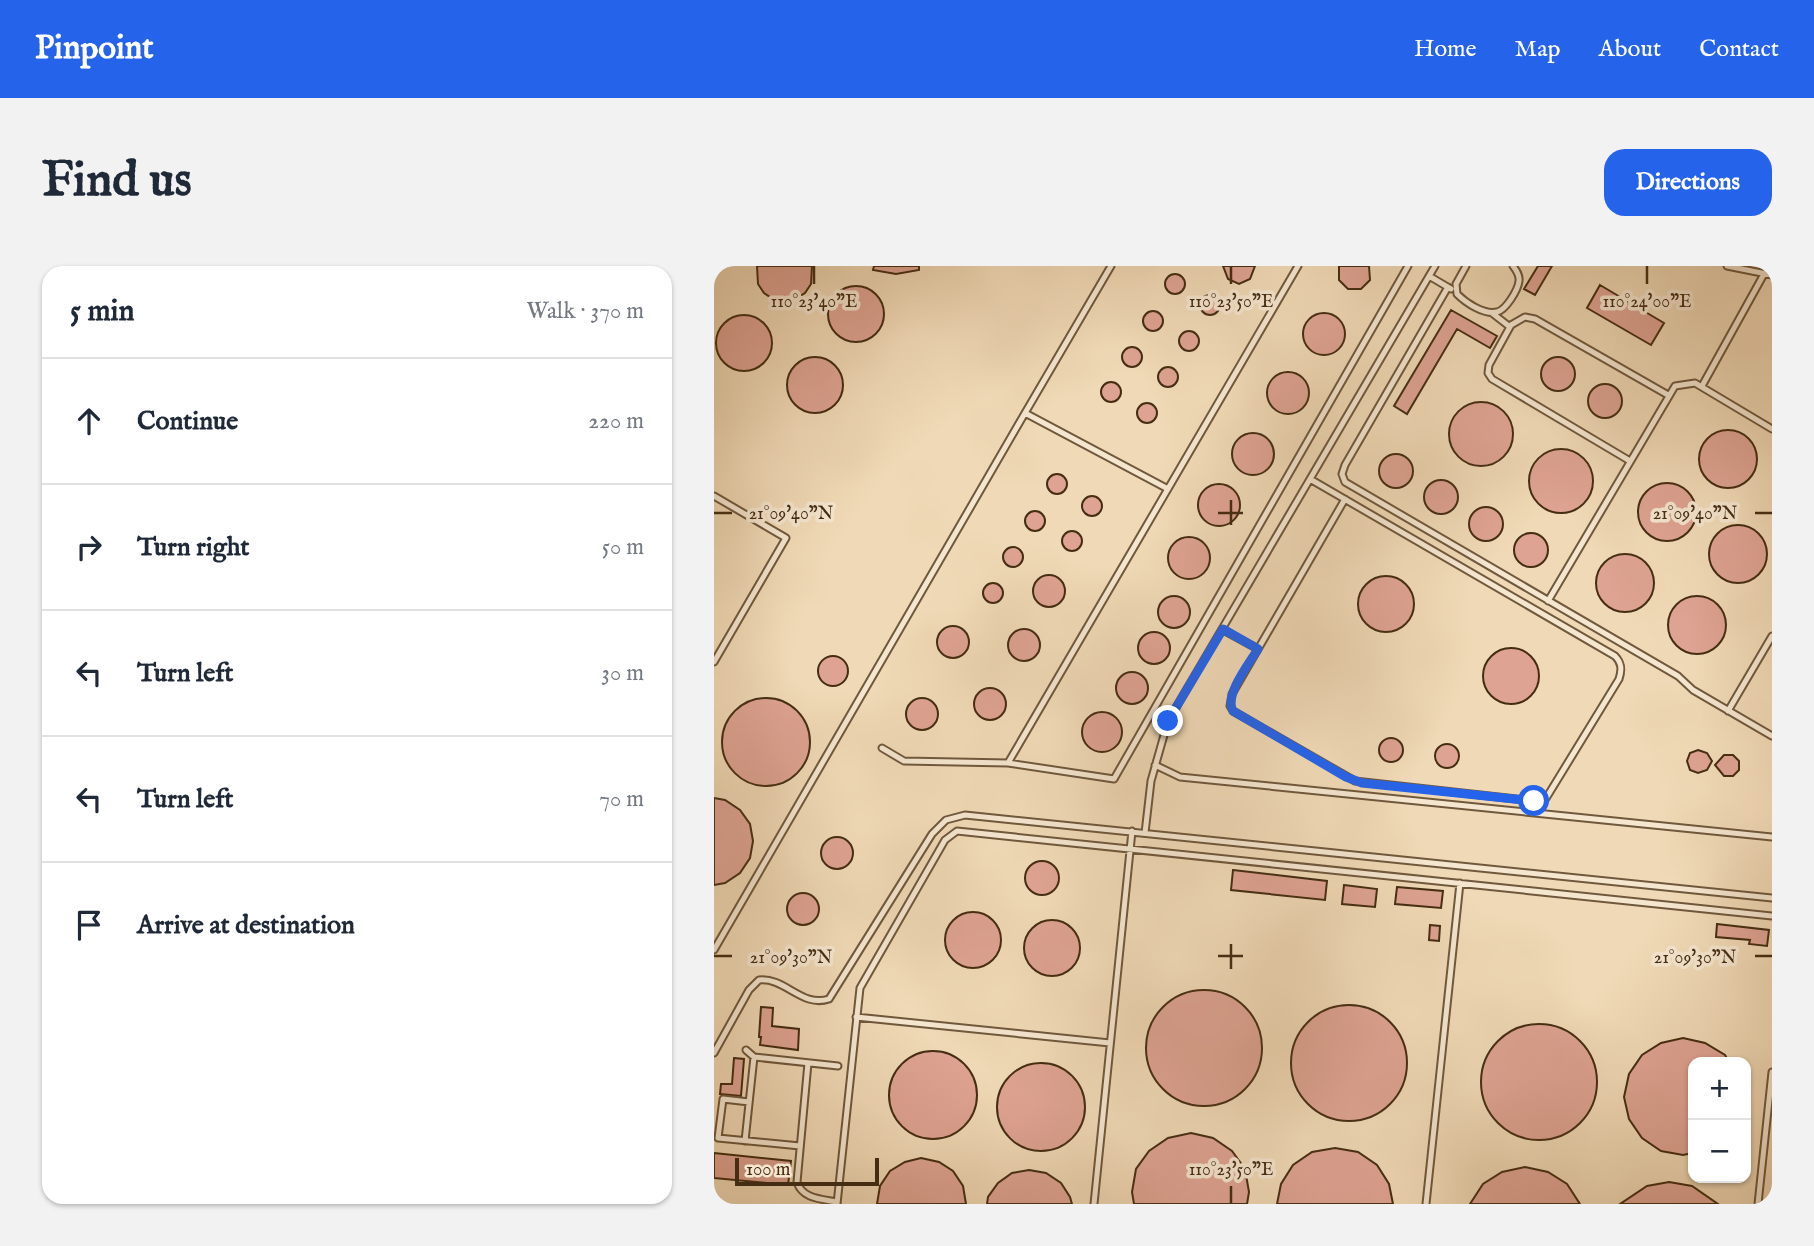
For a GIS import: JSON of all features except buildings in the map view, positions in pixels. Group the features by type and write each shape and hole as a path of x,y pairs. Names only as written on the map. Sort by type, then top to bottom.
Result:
{"lane":[{"path":"714,950 1111,266"},
{"path":"1008,763 1298,266"},
{"path":"882,748 904,761 1008,763 1114,779 1409,266"},
{"path":"1145,833 1151,781 1168,721 1434,266"},
{"path":"1457,293 1456,284 1466,266"},
{"path":"1492,313 1503,309 1518,285 1519,276 1513,266"},
{"path":"1727,266 1772,275"},
{"path":"1702,386 1764,274"},
{"path":"1429,276 1482,311 1492,313 1510,327"},
{"path":"1448,287 1345,465 1343,479 1349,486 1678,676 1693,690 1772,736"},
{"path":"1630,461 1492,379 1488,373 1489,365 1510,327 1519,319 1535,319 1668,396"},
{"path":"1548,601 1675,386 1695,383 1702,386 1772,429"},
{"path":"1025,413 1168,489"},
{"path":"1310,479 1345,499 1615,656 1621,666 1619,679 1545,800 1362,783 1346,777 1233,711 1230,706 1231,694 1345,499"},
{"path":"714,496 786,538 714,662"},
{"path":"1223,629 1258,649"},
{"path":"1728,711 1772,636"},
{"path":"1155,765 1180,777 1772,837"},
{"path":"714,1053 749,990 759,980 773,981 815,1002 829,999 932,834 946,820 965,815 1772,898"},
{"path":"808,1063 798,1187 809,1196 837,1203 862,981 945,840 953,833 961,831 1772,916"},
{"path":"1094,1204 1132,831"},
{"path":"1426,1204 1460,883"},
{"path":"856,1017 1110,1043"},
{"path":"746,1051 754,1057 838,1066"},
{"path":"745,1140 754,1057"},
{"path":"1758,1204 1772,1072"},
{"path":"749,1102 723,1100 718,1138 800,1146"}],"route":[{"path":"1168,721 1223,629 1258,649 1231,694 1230,706 1233,711 1346,777 1362,783 1534,801"}]}
